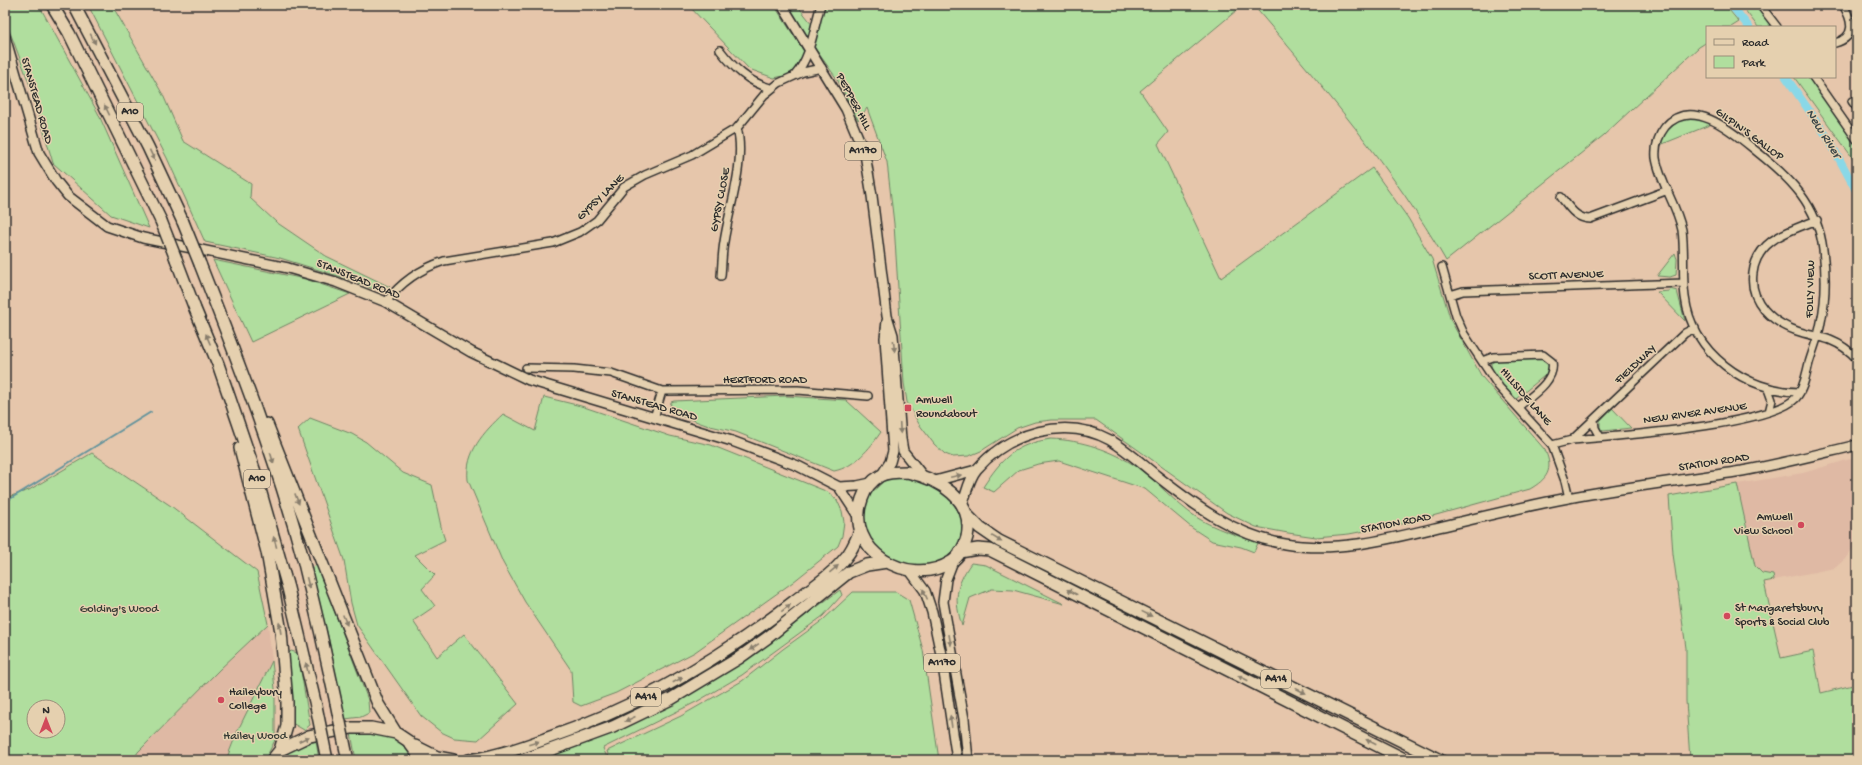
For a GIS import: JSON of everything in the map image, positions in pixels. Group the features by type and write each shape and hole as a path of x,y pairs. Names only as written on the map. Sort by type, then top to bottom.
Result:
{"highway":[{"name":"A10","path":"52,5 69,33 161,221 218,364 255,472 288,588 316,706 327,760"},
{"name":"A10","path":"74,5 148,147 183,222 238,360 267,442 302,558 336,703 347,758"},
{"path":"238,360 274,439 378,704 396,733 408,742 437,757 453,760"},
{"path":"218,364 267,552 281,632 287,702 287,726 280,750 272,760"},
{"path":"907,472 922,475 952,492 962,505 967,515 968,530 966,542 957,557 941,568 925,572 911,572 887,562 874,552 860,531 858,516 864,492 871,483 881,476 907,472"},
{"name":"A414","path":"967,515 980,528 999,541 1440,760"},
{"name":"A414","path":"469,760 530,745 586,724 648,696 686,676 758,630 839,565 851,551 860,531"},
{"name":"A414","path":"957,557 978,549 990,550 1406,760"},
{"name":"A414","path":"523,760 613,727 671,699 739,658 767,638 849,572 867,565 887,562"},
{"path":"280,750 309,736 350,728 371,728 396,733"},
{"path":"408,742 422,760"}],"main road":[{"name":"PEPPER HILL","path":"782,5 822,68 848,114 865,154 872,196 887,316 893,335 903,451 922,475"},
{"name":"STANSTEAD ROAD","path":"5,37 39,153 56,181 84,210 107,226 143,238 294,270 336,282 386,302 471,352 512,373 561,391 654,418 767,454 798,466 839,487 858,516"},
{"name":"PEPPER HILL","path":"881,476 890,462 893,451 885,338 887,316"},
{"name":"STATION ROAD","path":"962,505 967,486 976,470 997,450 1012,441 1034,432 1057,429 1084,431 1109,440 1176,491 1228,524 1257,536 1283,544 1312,548 1346,546 1399,537 1569,498 1745,470 1857,445"},
{"name":"STATION ROAD","path":"935,481 976,470"},
{"path":"839,487 871,483"},
{"name":"A1170","path":"957,557 946,579 944,602 964,719 968,760"},
{"name":"A1170","path":"911,572 924,591 932,612 942,659 957,760"}],"street":[{"path":"795,75 801,69 809,49 821,5"},
{"path":"1760,5 1775,26"},
{"path":"1836,42 1845,38 1851,26 1851,18 1844,5"},
{"path":"720,50 740,72 753,82 770,88"},
{"name":"GYPSY LANE","path":"386,302 402,284 419,271 430,265 444,261 553,243 580,232 597,220 618,193 627,185 645,175 692,155 737,128 770,88 795,75 822,68"},
{"path":"1814,78 1857,140"},
{"path":"1852,101 1857,108"},
{"name":"GILPIN'S GALLOP","path":"1800,392 1768,389 1745,379 1723,364 1703,342 1695,328 1687,307 1684,283 1682,229 1656,155 1656,148 1660,135 1668,124 1676,118 1689,115 1699,115 1718,124 1750,146 1782,172 1804,196 1817,220"},
{"name":"GYPSY CLOSE","path":"720,276 724,244 740,155 740,138 737,128"},
{"path":"1561,197 1574,214 1583,219 1590,220 1668,190"},
{"path":"1800,392 1817,336 1798,331 1775,319 1759,303 1753,289 1752,280 1754,266 1760,252 1765,246 1779,235 1817,220"},
{"name":"FOLLY VIEW","path":"1817,220 1822,243 1825,271 1823,314 1817,336 1838,344 1857,359"},
{"name":"HILLSIDE LANE","path":"1442,267 1464,334 1499,387 1552,445 1565,481 1569,498"},
{"name":"SCOTT AVENUE","path":"1450,295 1463,291 1684,283"},
{"name":"FIELDWAY","path":"1572,440 1674,343 1695,328"},
{"path":"1482,361 1493,357 1543,355 1552,362 1554,369 1549,380 1518,407"},
{"name":"HERTFORD ROAD","path":"526,368 574,369 611,373 662,391 798,390 868,396"},
{"path":"1768,389 1772,400 1769,412"},
{"path":"654,418 662,391"},
{"name":"NEW RIVER AVENUE","path":"1552,445 1572,440 1727,422 1769,412 1788,404 1800,392"},
{"path":"1594,420 1596,432 1600,437"}],"shaded area":[{"name":"Amwell View School","path":"1857,457 1857,543 1845,559 1835,568 1774,580 1773,575 1766,574 1757,569 1754,563 1737,484 1803,473"},
{"name":"Haileybury College","path":"268,624 272,661 238,730 226,760 133,760 138,752 220,669"}],"green space":[{"path":"5,5 39,5 98,113 149,228 111,215 53,163 31,88 5,19"},
{"path":"88,5 112,5 163,95 183,141 251,184 250,198 276,222 326,256 390,287 373,289 351,280 280,258 205,242 167,158"},
{"path":"688,5 774,5 805,53 798,69 788,75 774,78 749,69"},
{"path":"787,5 797,5 812,24 809,35 805,34"},
{"path":"824,5 1243,5 1140,91 1168,132 1158,144 1221,278 1372,168 1408,218 1432,259 1451,321 1482,377 1545,450 1548,457 1549,468 1545,478 1530,489 1407,523 1349,534 1316,537 1256,527 1227,513 1096,420 1052,420 1035,422 1017,428 981,451 969,456 953,457 945,454 934,444 919,424 907,402 904,383 894,224 887,162 867,108 858,120 837,79 814,47"},
{"path":"1253,5 1725,5 1739,22 1733,26 1706,26 1706,43 1699,47 1604,135 1446,261 1403,193 1380,160 1305,66"},
{"path":"1741,5 1755,5 1771,26 1757,26"},
{"path":"1795,78 1809,78 1857,146 1857,164"},
{"path":"1689,118 1695,118 1712,124 1660,145 1664,135 1670,127"},
{"path":"1675,253 1677,259 1676,275 1670,277 1657,276"},
{"path":"213,260 305,279 350,294 251,342"},
{"path":"1670,289 1677,291 1685,321 1657,292 1669,291"},
{"path":"1543,359 1550,364 1549,372 1516,399 1497,378 1491,363 1494,360"},
{"path":"786,396 846,400 881,432 867,450 855,461 842,469 834,471 736,432 706,425 673,413 670,409 671,402 674,401"},
{"path":"544,397 581,406 670,436 711,445 828,492 837,500 842,511 844,522 842,536 838,546 793,582 695,652 616,693 581,706 573,702 571,670 525,602 503,563 468,480 468,470 473,452 477,443 489,428 503,414 535,431"},
{"path":"1612,408 1631,428 1603,431 1600,429 1600,421"},
{"path":"310,418 352,434 366,442 403,473 432,485 445,540 415,555 435,575 422,589 435,606 413,621 437,657 464,634 518,704 478,740 454,738 441,732 421,716 357,625 351,603 344,560 298,429"},
{"path":"1051,439 1074,441 1096,447 1127,461 1145,473 1196,517 1218,528 1258,543 1254,552 1241,547 1212,541 1192,528 1145,489 1059,461 1038,464 1019,470 994,492 983,487 1003,460 1011,454 1028,445"},
{"name":"Golding's Wood","path":"92,453 171,506 257,572 268,624 220,669 138,752 133,760 5,760 5,498 29,490"},
{"path":"896,477 915,478 949,495 960,512 963,525 959,544 952,555 941,564 908,567 878,550 863,527 864,507 870,494 884,481"},
{"name":"St Margaretsbury Sports & Social Club","path":"1737,484 1755,566 1762,573 1773,575 1774,580 1764,582 1781,658 1813,651 1821,693 1857,684 1857,760 1690,760 1686,701 1686,648 1673,554 1669,496"},
{"path":"971,563 986,565 1064,604 1013,590 992,589 970,598 962,626 957,601 959,586"},
{"path":"317,565 368,700 369,713 361,717 345,719 328,636 311,568"},
{"path":"840,590 842,595 823,616 742,675 698,701 603,748 608,760 541,760 638,721 765,645"},
{"path":"853,592 896,592 909,600 923,650 939,760 610,760 607,751 681,716 742,681 823,620"},
{"path":"291,651 298,653 310,725 304,730 292,723 287,655"},
{"name":"Hailey Wood","path":"272,661 275,689 275,740 265,760 226,760 238,730"},
{"path":"362,731 393,738 404,746 416,760 356,760 351,733"},
{"path":"316,741 319,760 281,760 293,749"}],"waterway":[{"name":"New River","path":"1731,5 1748,26"},
{"name":"New River","path":"1787,78 1828,138 1857,192"},
{"path":"5,502 151,412"}],"place":[{"name":"Amwell Roundabout","path":"908,408"},
{"name":"Amwell View School","path":"1801,525"},
{"name":"St Margaretsbury Sports & Social Club","path":"1727,616"},
{"name":"Haileybury College","path":"221,700"}]}
